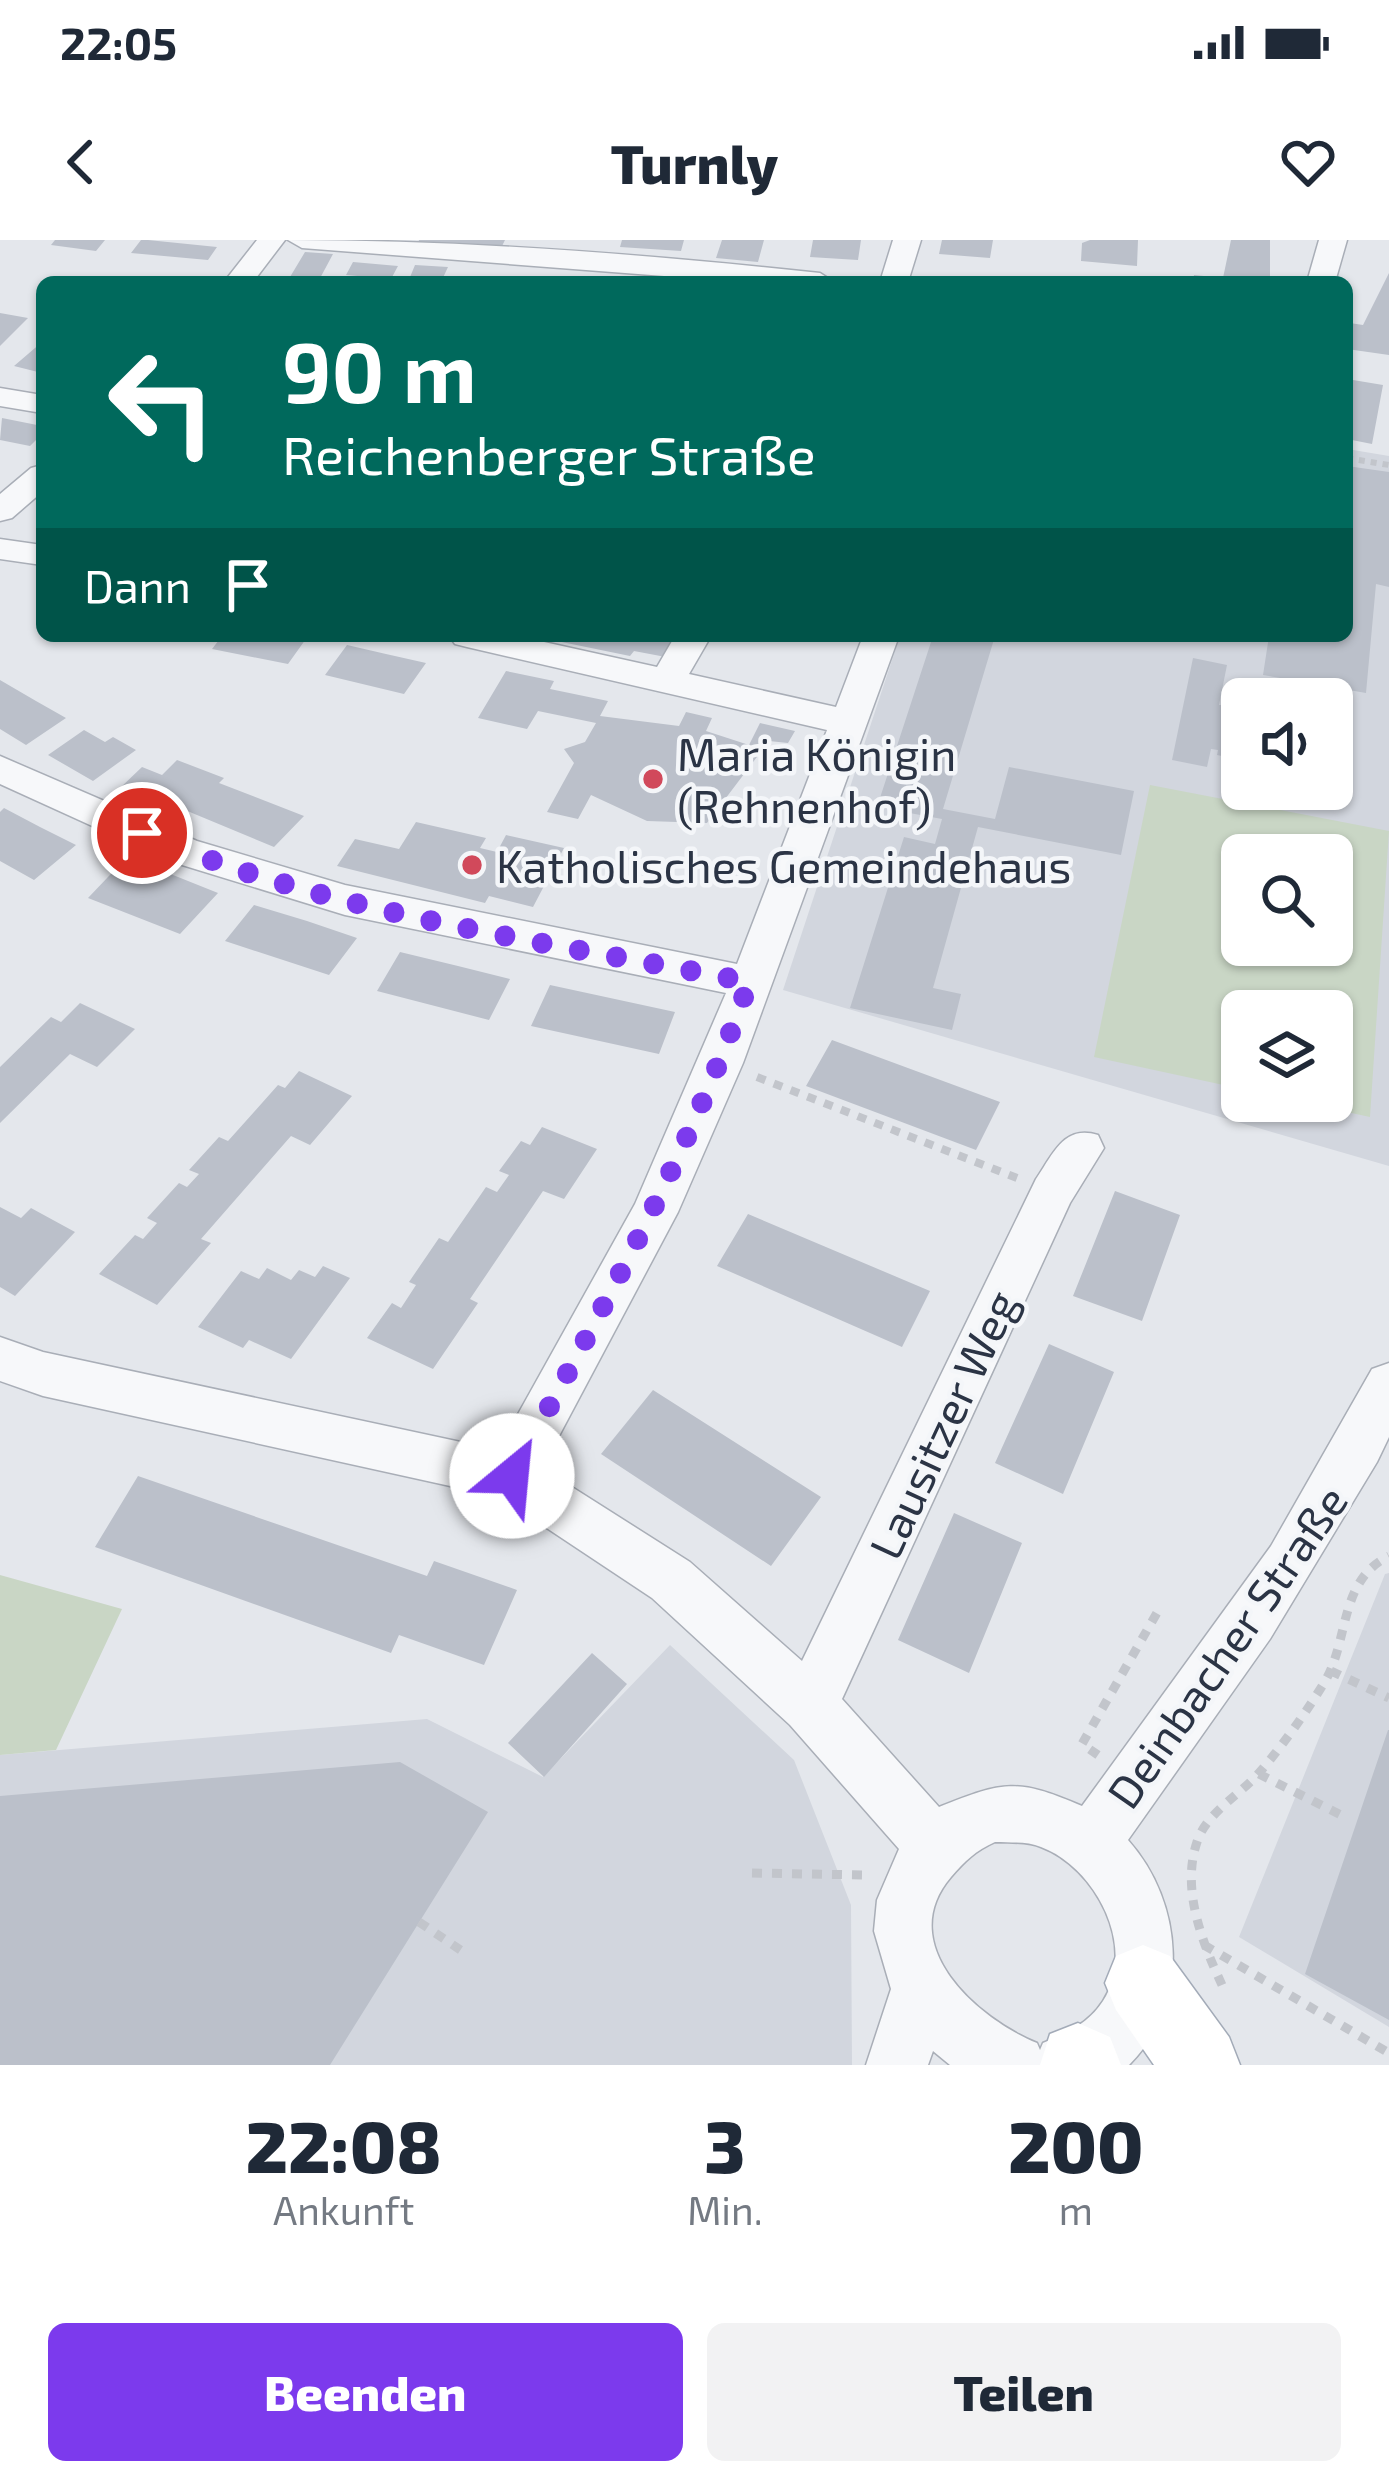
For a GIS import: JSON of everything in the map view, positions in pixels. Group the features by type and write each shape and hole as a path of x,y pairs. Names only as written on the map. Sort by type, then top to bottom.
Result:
{"main road":[{"path":"1143,1983 1201,2065"}],"street":[{"path":"243,276 271,240"},
{"path":"302,240 765,276"},
{"path":"896,276 907,240"},
{"path":"1323,276 1333,240"},
{"path":"0,397 36,403"},
{"path":"0,511 36,480"},
{"path":"0,550 36,554"},
{"path":"495,642 848,722"},
{"path":"669,678 690,642"},
{"path":"512,1476 655,1212 722,1063 879,642"},
{"path":"0,769 183,851 345,900 749,982"},
{"name":"Lausitzer Weg","path":"810,1706 1052,1192 1082,1148"},
{"path":"0,1359 43,1374 512,1476 671,1580 810,1706 925,1861"},
{"name":"Deinbacher Straße","path":"1092,1841 1374,1457 1389,1385"},
{"path":"1027,1812 1060,1822 1092,1841 1120,1873 1140,1912 1146,1948 1143,1983 1130,2017 1108,2044 1060,2064 984,2056 947,2028 921,1991 908,1952 905,1912 925,1861 960,1825 992,1814 1027,1812"},
{"path":"897,2065 921,1991"}],"path":[{"path":"1353,459 1389,465"},
{"path":"722,1063 1052,1192"},
{"path":"1389,1556 1376,1560 1355,1582 1331,1671 1258,1774 1198,1837 1193,1887 1203,1945 1389,2053"},
{"path":"1082,1744 1158,1611"},
{"path":"1331,1671 1389,1698"},
{"path":"1258,1774 1342,1816"},
{"path":"752,1873 925,1861"},
{"path":"419,1922 462,1951"}],"shaded area":[{"path":"1353,450 1389,456 1389,1166 1238,1122 1353,1122 1353,990 1221,990 1221,1117 783,990 898,642 1353,642"},
{"path":"1389,1573 1389,2027 1239,1937"},
{"path":"670,1645 794,1760 851,1905 852,2065 0,2065 0,1755 427,1719 543,1777"}],"green space":[{"path":"1150,785 1221,799 1221,810 1280,810 1389,831 1370,1117 1353,1113 1353,990 1221,990 1221,1084 1094,1057"},
{"path":"0,1575 122,1609 56,1750 0,1755"}],"building":[{"path":"55,240 105,240 96,251 51,245"},
{"path":"141,240 217,247 208,260 131,253"},
{"path":"419,240 505,240 502,246 418,244"},
{"path":"622,240 684,240 681,251 620,247"},
{"path":"722,240 764,240 758,262 716,258"},
{"path":"813,240 861,240 858,260 810,257"},
{"path":"942,240 993,240 990,258 939,254"},
{"path":"1138,240 1137,266 1081,261 1082,243"},
{"path":"1231,240 1270,240 1270,276 1223,276"},
{"path":"305,252 333,254 321,276 291,276"},
{"path":"353,262 398,266 393,276 346,275"},
{"path":"415,265 448,267 444,276 410,276"},
{"path":"1389,273 1389,355 1353,350 1353,323 1363,325"},
{"path":"0,313 28,318 0,346"},
{"path":"36,347 36,372 14,366"},
{"path":"1353,380 1383,385 1372,444 1353,440"},
{"path":"2,418 36,425 36,440 30,446 0,440"},
{"path":"1353,467 1389,472 1389,587 1376,584 1366,693 1353,691 1353,678 1263,675 1268,642 1353,642"},
{"path":"217,642 304,642 288,664 212,649"},
{"path":"562,642 678,642 671,658 634,651 630,656"},
{"path":"931,642 993,642 943,809 995,819 1009,767 1134,791 1121,855 978,827 933,988 961,994 952,1030 850,1008 904,837 935,844 942,819 877,807"},
{"path":"347,645 426,663 404,694 325,675"},
{"path":"1193,658 1227,665 1219,705 1221,756 1211,749 1207,767 1172,760"},
{"name":"Maria Königin (Rehnenhof)","path":"506,671 554,681 550,689 608,701 600,716 679,726 686,712 712,718 706,731 749,745 760,723 795,731 788,743 769,741 707,823 647,821 591,795 578,819 547,812 574,763 564,749 585,742 596,723 538,711 527,729 478,718"},
{"path":"0,680 66,718 26,745 0,729"},
{"path":"84,730 105,742 113,737 136,750 93,781 48,755"},
{"path":"177,760 224,778 219,783 304,816 274,847 144,793 140,796 120,788 142,767 162,775"},
{"path":"4,808 76,845 34,880 0,861 0,812"},
{"name":"Katholisches Gemeindehaus","path":"416,822 486,838 480,848 497,852 506,835 564,848 533,907 489,896 485,903 337,866 355,839 399,849"},
{"path":"127,857 218,893 180,934 88,898"},
{"path":"254,905 357,938 329,975 225,941"},
{"path":"400,952 510,979 489,1020 377,991"},
{"path":"550,985 675,1012 659,1054 531,1026"},
{"path":"80,1003 135,1029 97,1067 70,1054 0,1123 0,1067 51,1017 61,1022"},
{"path":"832,1040 1000,1102 976,1150 806,1086"},
{"path":"299,1071 352,1096 310,1145 291,1136 201,1239 211,1243 157,1305 99,1274 135,1235 143,1239 157,1223 147,1218 179,1183 187,1187 199,1174 189,1170 219,1137 228,1141 278,1085 285,1088"},
{"path":"542,1127 597,1149 564,1199 543,1191 470,1299 478,1303 433,1369 367,1338 392,1303 401,1308 416,1285 409,1282 439,1238 448,1242 486,1187 497,1192 509,1175 499,1171 521,1141 530,1145"},
{"path":"1115,1191 1180,1215 1142,1321 1073,1296"},
{"path":"0,1207 21,1218 31,1208 75,1232 15,1296 0,1287"},
{"path":"748,1214 930,1291 902,1347 717,1266"},
{"path":"323,1266 350,1278 291,1359 249,1340 243,1348 198,1327 241,1271 259,1279 267,1268 291,1280 299,1270 315,1277"},
{"path":"1049,1344 1114,1372 1063,1494 995,1463"},
{"path":"653,1390 821,1497 771,1566 601,1454"},
{"path":"138,1476 427,1576 434,1561 517,1590 484,1665 399,1635 391,1653 95,1547"},
{"path":"954,1513 1022,1543 969,1673 898,1640"},
{"path":"592,1653 627,1684 544,1777 508,1743"},
{"path":"1389,1730 1389,2020 1305,1974"},
{"path":"400,1762 488,1812 330,2065 0,2065 0,1796"}],"place":[{"name":"Maria Königin (Rehnenhof)","path":"653,779"},
{"name":"Katholisches Gemeindehaus","path":"472,865"}],"route":[{"path":"142,833 183,851 345,900 749,982 722,1063 655,1212 512,1476"}]}
